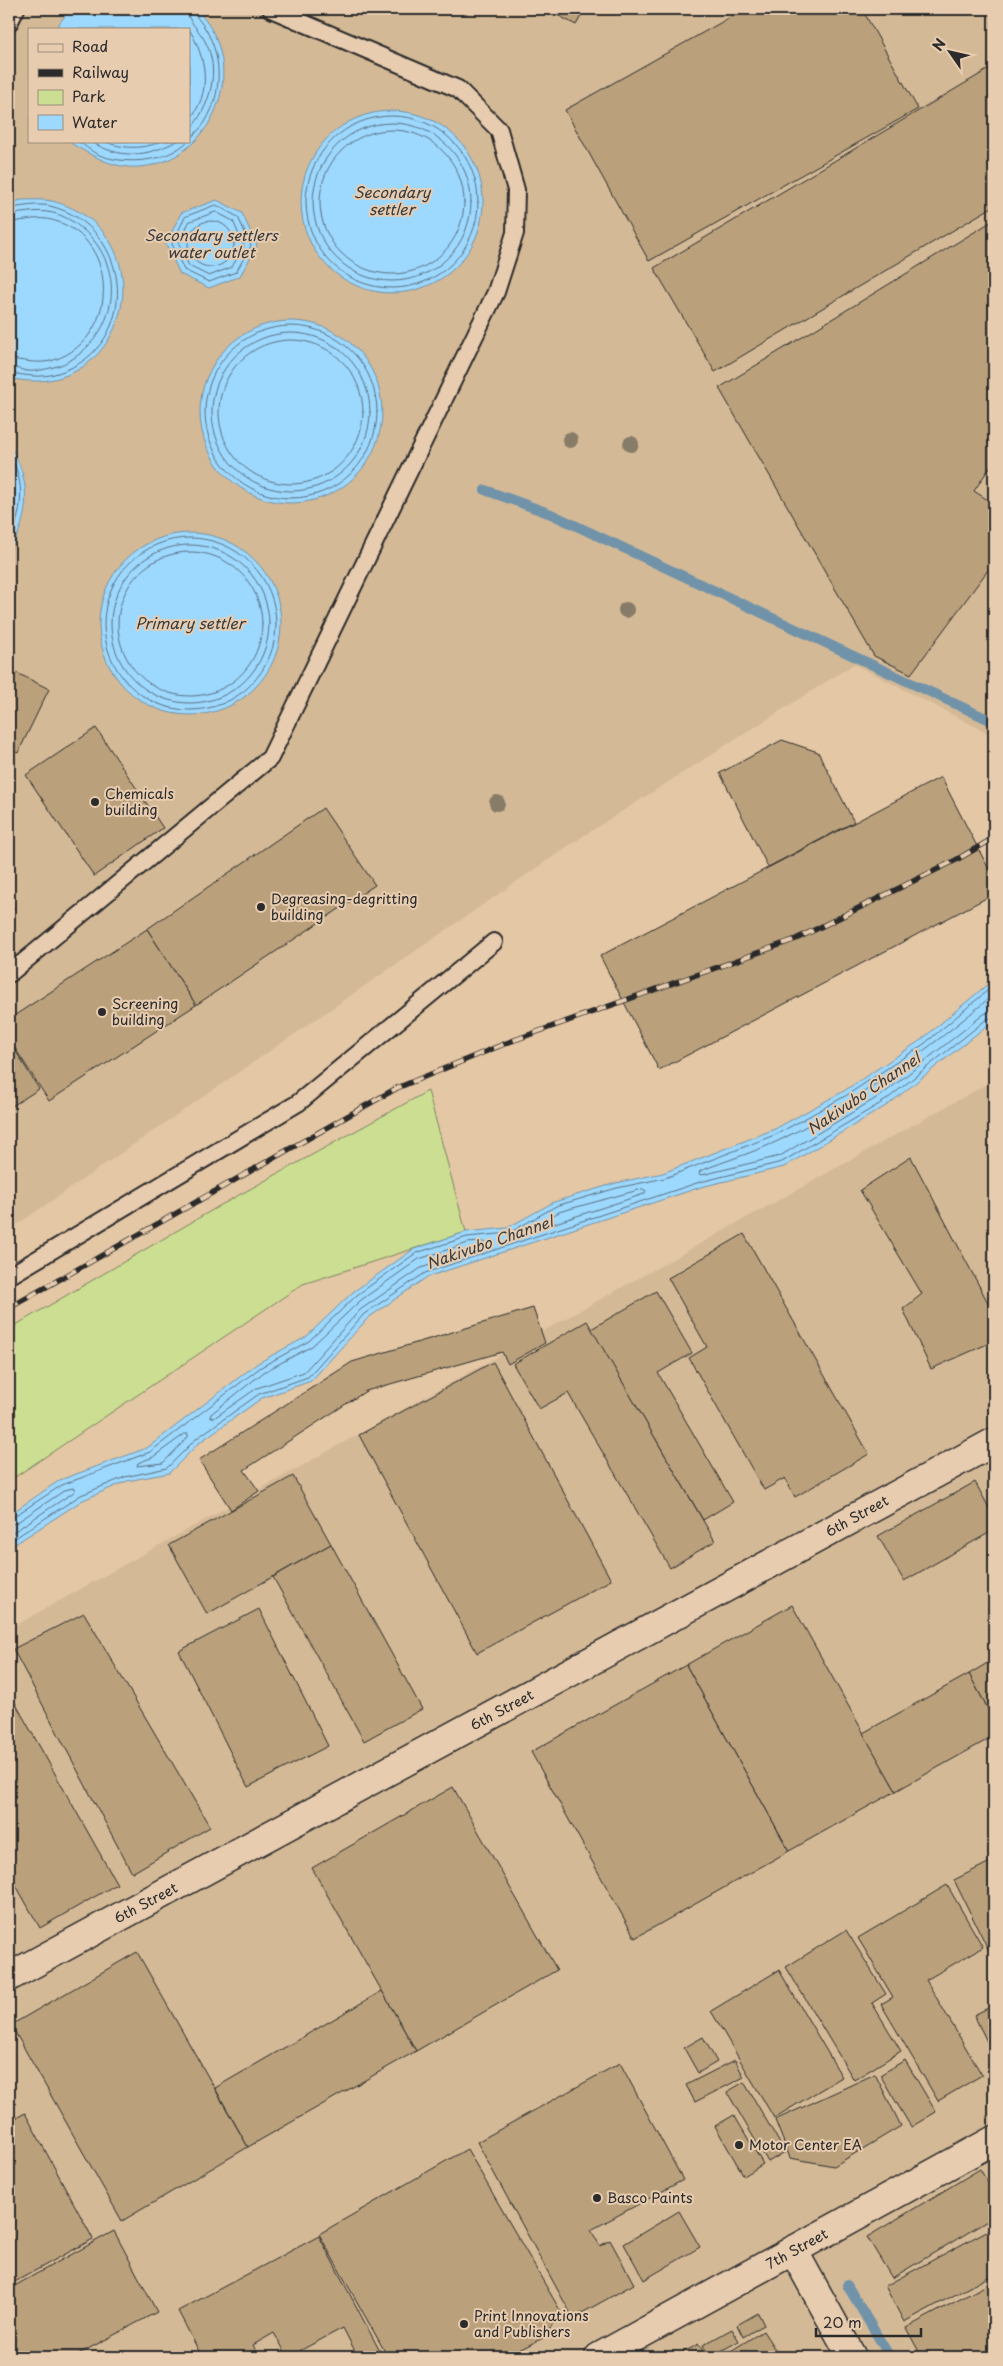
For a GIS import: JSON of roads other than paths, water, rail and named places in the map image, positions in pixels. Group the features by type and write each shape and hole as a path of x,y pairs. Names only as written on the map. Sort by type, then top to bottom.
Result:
{"street":[{"name":"6th Street","path":"9,1977 994,1442"},
{"name":"7th Street","path":"599,2357 994,2140"},
{"path":"793,2250 852,2357"}],"lane":[{"path":"9,23 16,9"},
{"path":"9,974 270,758 496,292 515,233 516,190 499,130 458,90 271,9"},
{"path":"9,1276 298,1103 494,942"}],"water":[{"path":"70,9 195,9 207,22 216,39 223,73 221,94 214,114 203,132 188,147 171,159 150,166 120,166 92,155 72,144 71,142 190,142 190,28 56,28"},
{"name":"Secondary settler","path":"392,111 410,113 427,118 450,132 462,144 476,167 481,184 483,202 481,220 476,237 462,260 450,272 427,286 410,291 392,293 374,291 357,286 334,272 322,260 308,237 303,220 301,202 303,184 308,167 322,144 334,132 357,118 374,113"},
{"path":"21,200 52,201 89,219 112,246 122,278 120,312 107,342 83,367 50,380 9,378 9,204"},
{"name":"Secondary settlers water outlet","path":"217,200 242,213 257,246 240,276 209,288 180,274 166,244 181,213"},
{"path":"291,321 309,323 326,328 355,348 375,377 380,394 382,412 380,430 375,447 355,476 326,496 309,501 291,503 273,501 256,496 227,476 207,447 202,430 200,412 202,394 207,377 227,348 256,328 273,323"},
{"path":"9,444 20,466 26,500 25,511 18,534 9,551"},
{"name":"Primary settler","path":"190,533 208,535 225,540 254,560 274,589 279,606 281,624 279,642 274,659 254,688 225,708 208,713 190,715 172,713 155,708 126,688 106,659 101,642 99,624 101,606 106,589 126,560 155,540 172,535"},
{"name":"Nakivubo Channel","path":"994,979 994,1020 889,1104 784,1167 701,1187 427,1277 368,1318 311,1381 262,1398 200,1442 169,1473 127,1481 83,1500 9,1548 9,1515 60,1480 147,1448 258,1363 306,1337 353,1292 414,1249 466,1232 507,1228 554,1202 616,1183 663,1173 775,1129 844,1091 921,1040"}],"waterway":[{"path":"485,490 551,514 994,722"},
{"path":"847,2285 890,2357"}],"railway":[{"path":"9,1308 397,1088 509,1042 796,939 956,860 994,838"}],"place":[{"name":"Chemicals building","path":"95,802"},
{"name":"Degreasing-degritting building","path":"261,907"},
{"name":"Screening building","path":"102,1012"},
{"name":"Motor Center EA","path":"739,2145"},
{"name":"Basco Paints","path":"597,2198"},
{"name":"Print Innovations and Publishers","path":"464,2324"}]}
